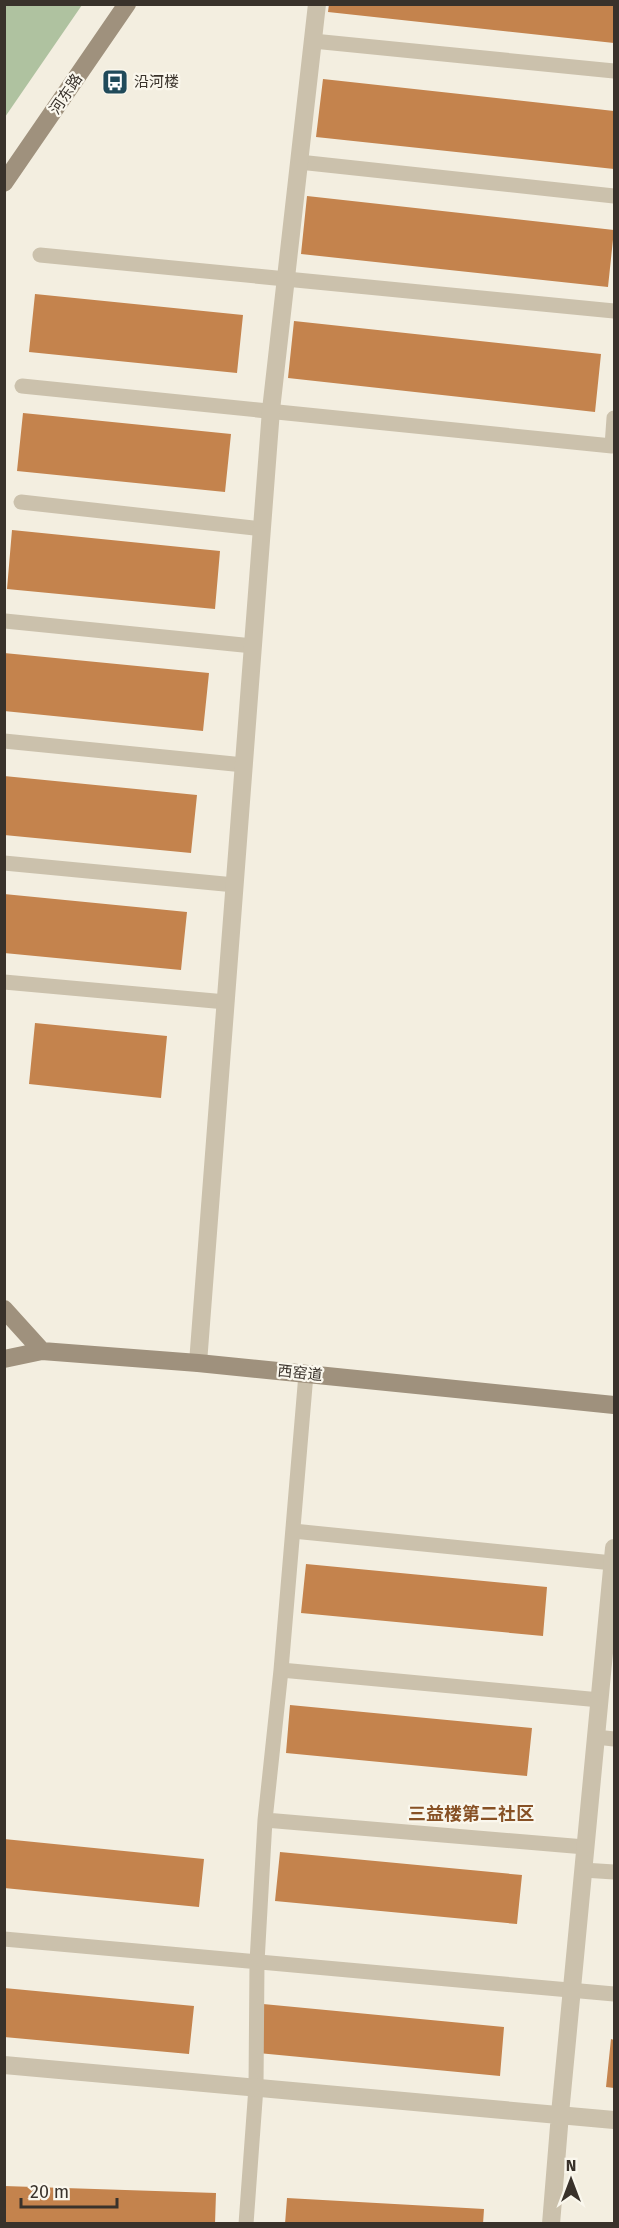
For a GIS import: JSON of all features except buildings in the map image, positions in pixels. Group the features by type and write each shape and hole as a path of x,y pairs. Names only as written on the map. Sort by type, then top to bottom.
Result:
{"street":[{"name":"河东路","path":"4,183 127,4"},
{"path":"198,1363 271,410 317,4"},
{"path":"4,1309 42,1352"},
{"name":"西窑道","path":"4,1359 42,1352 198,1363 615,1405"},
{"path":"551,2223 585,1847 612,1607 614,1555"},
{"path":"4,2065 615,2120"}],"lane":[{"path":"313,41 615,71"},
{"path":"299,162 615,196"},
{"path":"40,255 615,311"},
{"path":"22,387 271,410 612,446 615,418"},
{"path":"21,502 262,529"},
{"path":"5,621 253,646"},
{"path":"4,741 244,765"},
{"path":"4,863 235,885"},
{"path":"4,982 226,1002"},
{"path":"246,2223 256,2087 257,1962 265,1820 281,1670 306,1374"},
{"path":"293,1531 614,1555"},
{"path":"281,1670 600,1700"},
{"path":"596,1737 615,1738"},
{"path":"265,1820 585,1847"},
{"path":"583,1870 615,1872"},
{"path":"4,1939 615,1994"}],"green space":[{"path":"4,5 82,5 5,117"}],"place":[{"name":"沿河楼","path":"115,82"}],"district":[{"name":"三益楼第二社区","path":"471,1814"}]}
